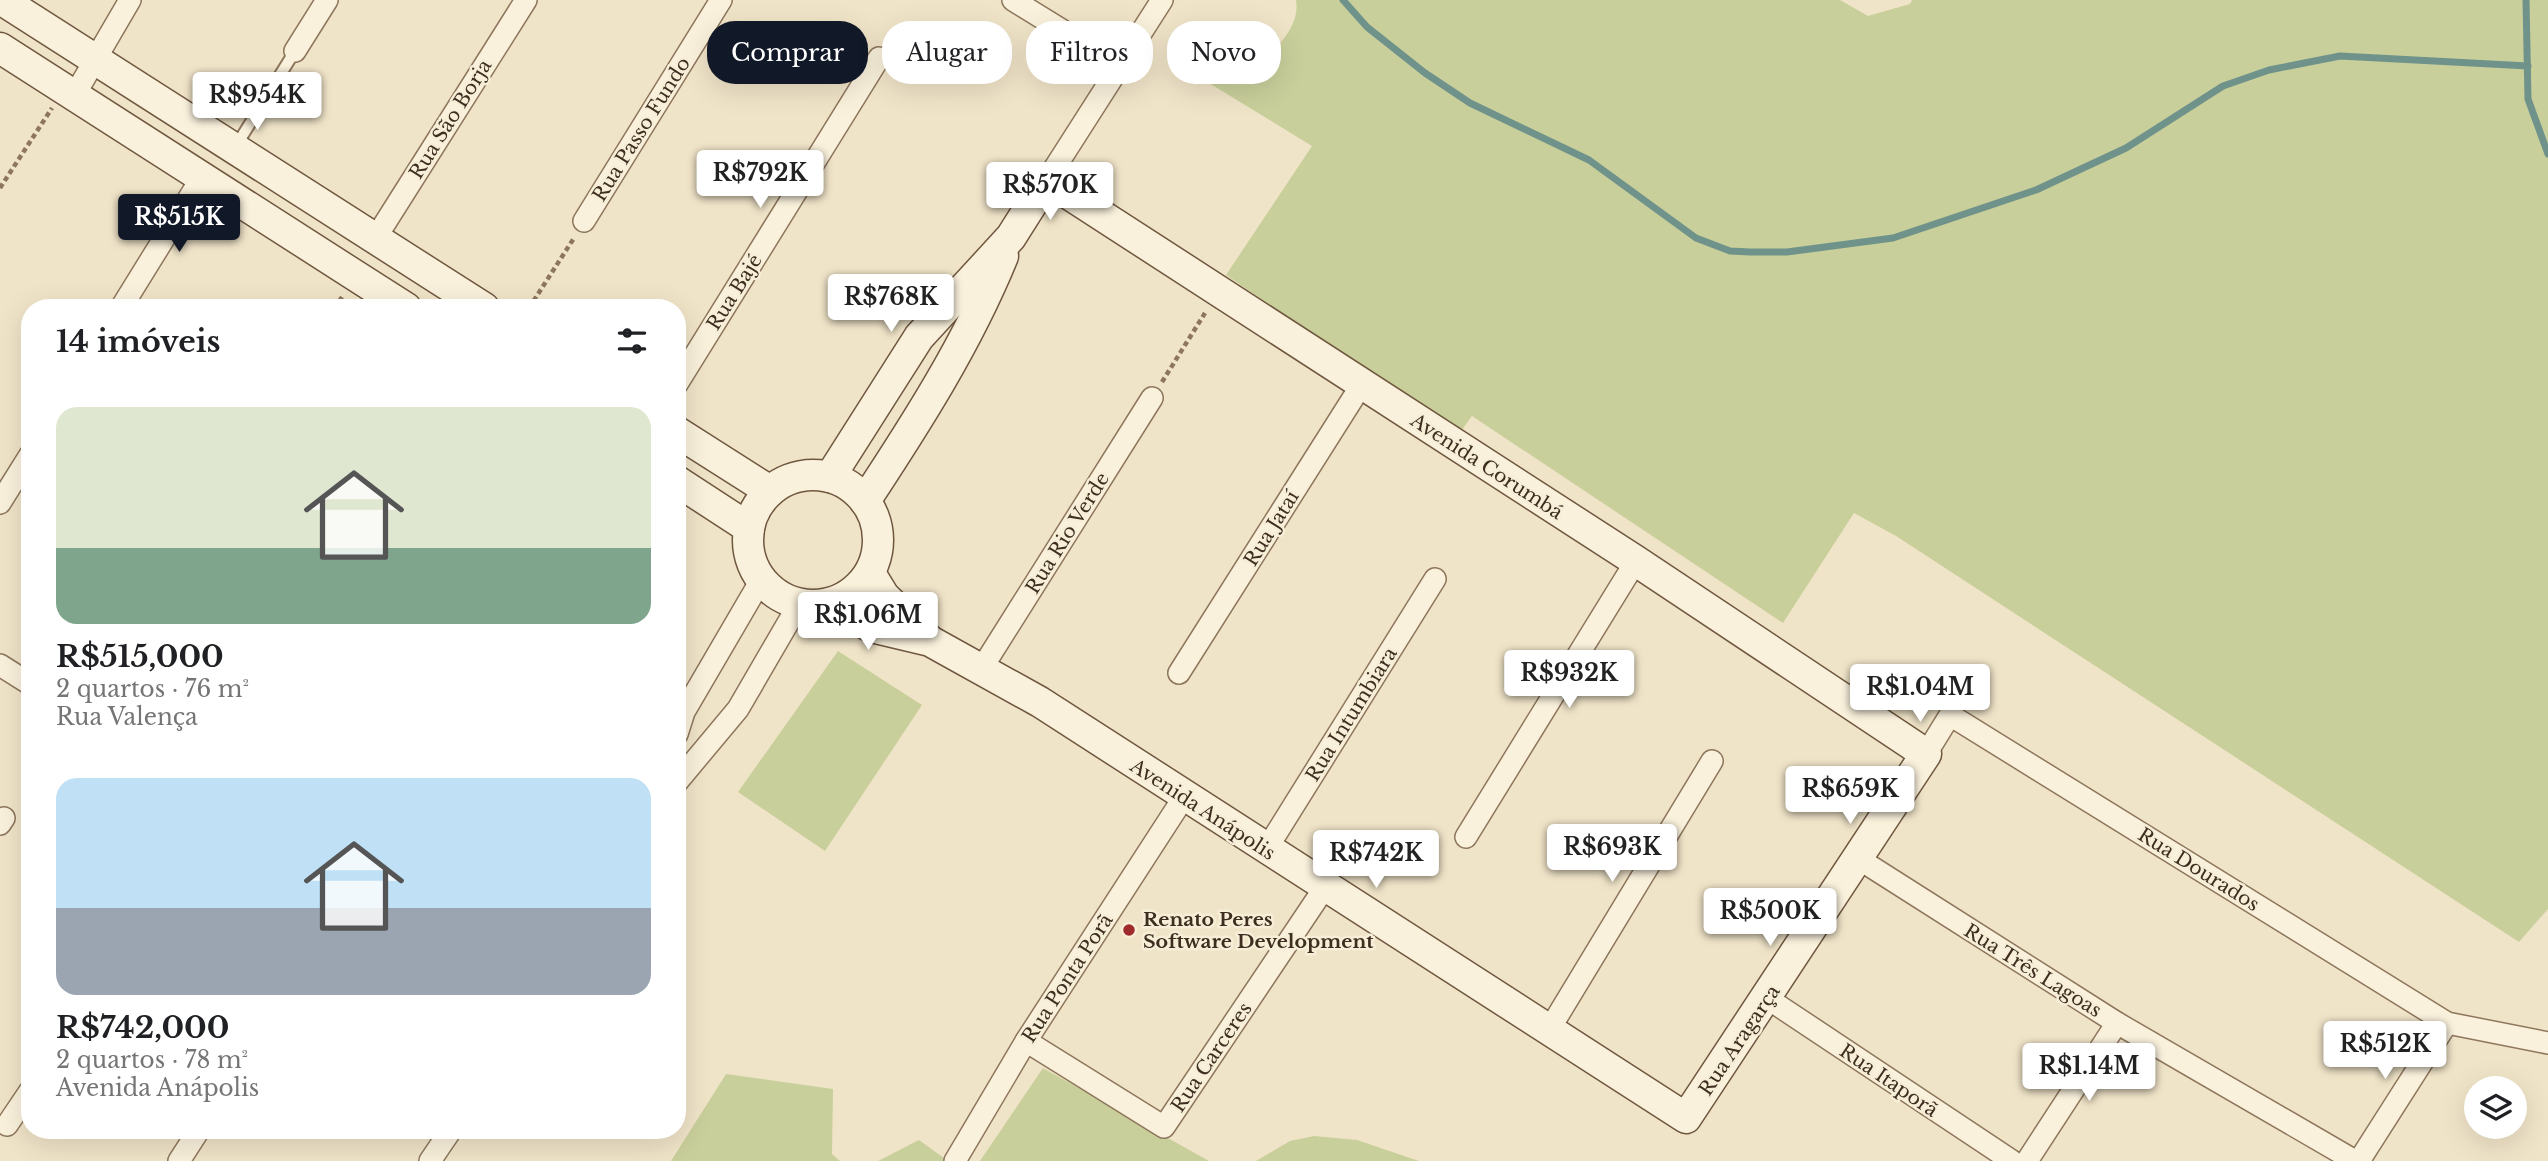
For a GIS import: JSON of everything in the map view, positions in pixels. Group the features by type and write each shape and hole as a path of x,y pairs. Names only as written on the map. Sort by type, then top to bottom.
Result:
{"street":[{"path":"2,0 470,299"},
{"path":"69,93 95,58 130,0"},
{"path":"295,51 327,0"},
{"name":"Rua São Borja","path":"375,239 526,0"},
{"name":"Rua Passo Fundo","path":"584,221 721,0"},
{"path":"1013,0 1047,21"},
{"path":"1149,21 1162,0"},
{"path":"0,48 392,299"},
{"name":"Rua Bajé","path":"686,369 878,58"},
{"path":"865,500 940,384 983,304 1011,237 1108,84"},
{"path":"127,299 202,177"},
{"name":"Avenida Corumbá","path":"1047,180 1636,561 1926,754"},
{"path":"830,477 919,338 1011,237"},
{"name":"Rua Jataí","path":"1179,673 1362,384"},
{"name":"Rua Rio Verde","path":"982,668 1152,398"},
{"path":"686,438 770,491"},
{"path":"0,503 21,469"},
{"path":"798,477 830,477 850,486 865,500 878,533 877,554 870,573 856,590 830,603 799,604 778,596 761,580 749,555 748,528 754,511 770,491 798,477"},
{"path":"686,487 748,528"},
{"path":"1466,837 1636,561"},
{"name":"Avenida Anápolis","path":"870,573 884,596 929,641"},
{"name":"Rua Intumbiara","path":"1266,850 1435,579"},
{"path":"686,709 761,580"},
{"name":"Avenida Anápolis","path":"830,603 871,626 929,641 1040,702 1686,1118"},
{"path":"686,771 738,709 799,604"},
{"path":"0,665 21,678"},
{"name":"Rua Aragarça","path":"1686,1118 1859,859 1950,715"},
{"name":"Rua Dourados","path":"1950,715 2447,1023"},
{"path":"1549,1030 1712,761"},
{"name":"Rua Ponta Porã","path":"955,1161 1026,1041 1184,797"},
{"name":"Rua Três Lagoas","path":"1859,859 2117,1023 2357,1161 2447,1023"},
{"name":"Rua Carceres","path":"1026,1041 1164,1127 1325,887"},
{"name":"Rua Itaporã","path":"1767,998 2012,1161"},
{"path":"2026,1161 2117,1023"},
{"path":"2447,1023 2548,1043"},
{"path":"7,1125 21,1104"},
{"path":"179,1161 193,1139"},
{"path":"430,1161 445,1139"}],"lane":[{"path":"235,148 295,51"}],"path":[{"path":"0,188 69,93"},
{"path":"535,299 584,221"},
{"path":"1152,398 1219,291"}],"green space":[{"path":"1296,0 1840,0 1868,16 1910,4 1912,0 2548,0 2548,909 2519,942 1896,536 1854,513 1783,623 1472,416 1459,434 1226,275 1312,146 1211,84 1281,84 1281,42 1292,25"},
{"path":"838,651 922,705 825,851 738,792"},
{"path":"1043,1068 1209,1161 980,1161"},
{"path":"726,1074 833,1089 832,1154 840,1161 671,1161"},
{"path":"1314,1136 1357,1140 1419,1161 1256,1161 1290,1141"},
{"path":"919,1140 948,1161 878,1161"}],"waterway":[{"path":"1343,0 1367,27 1425,73 1470,103 1589,160 1696,238 1730,251 1787,252 1893,238 2036,190 2126,148 2223,86 2269,70 2340,56 2528,66"},
{"path":"2526,0 2528,99 2548,154"}],"place":[{"name":"Renato Peres Software Development","path":"1129,930"}]}
